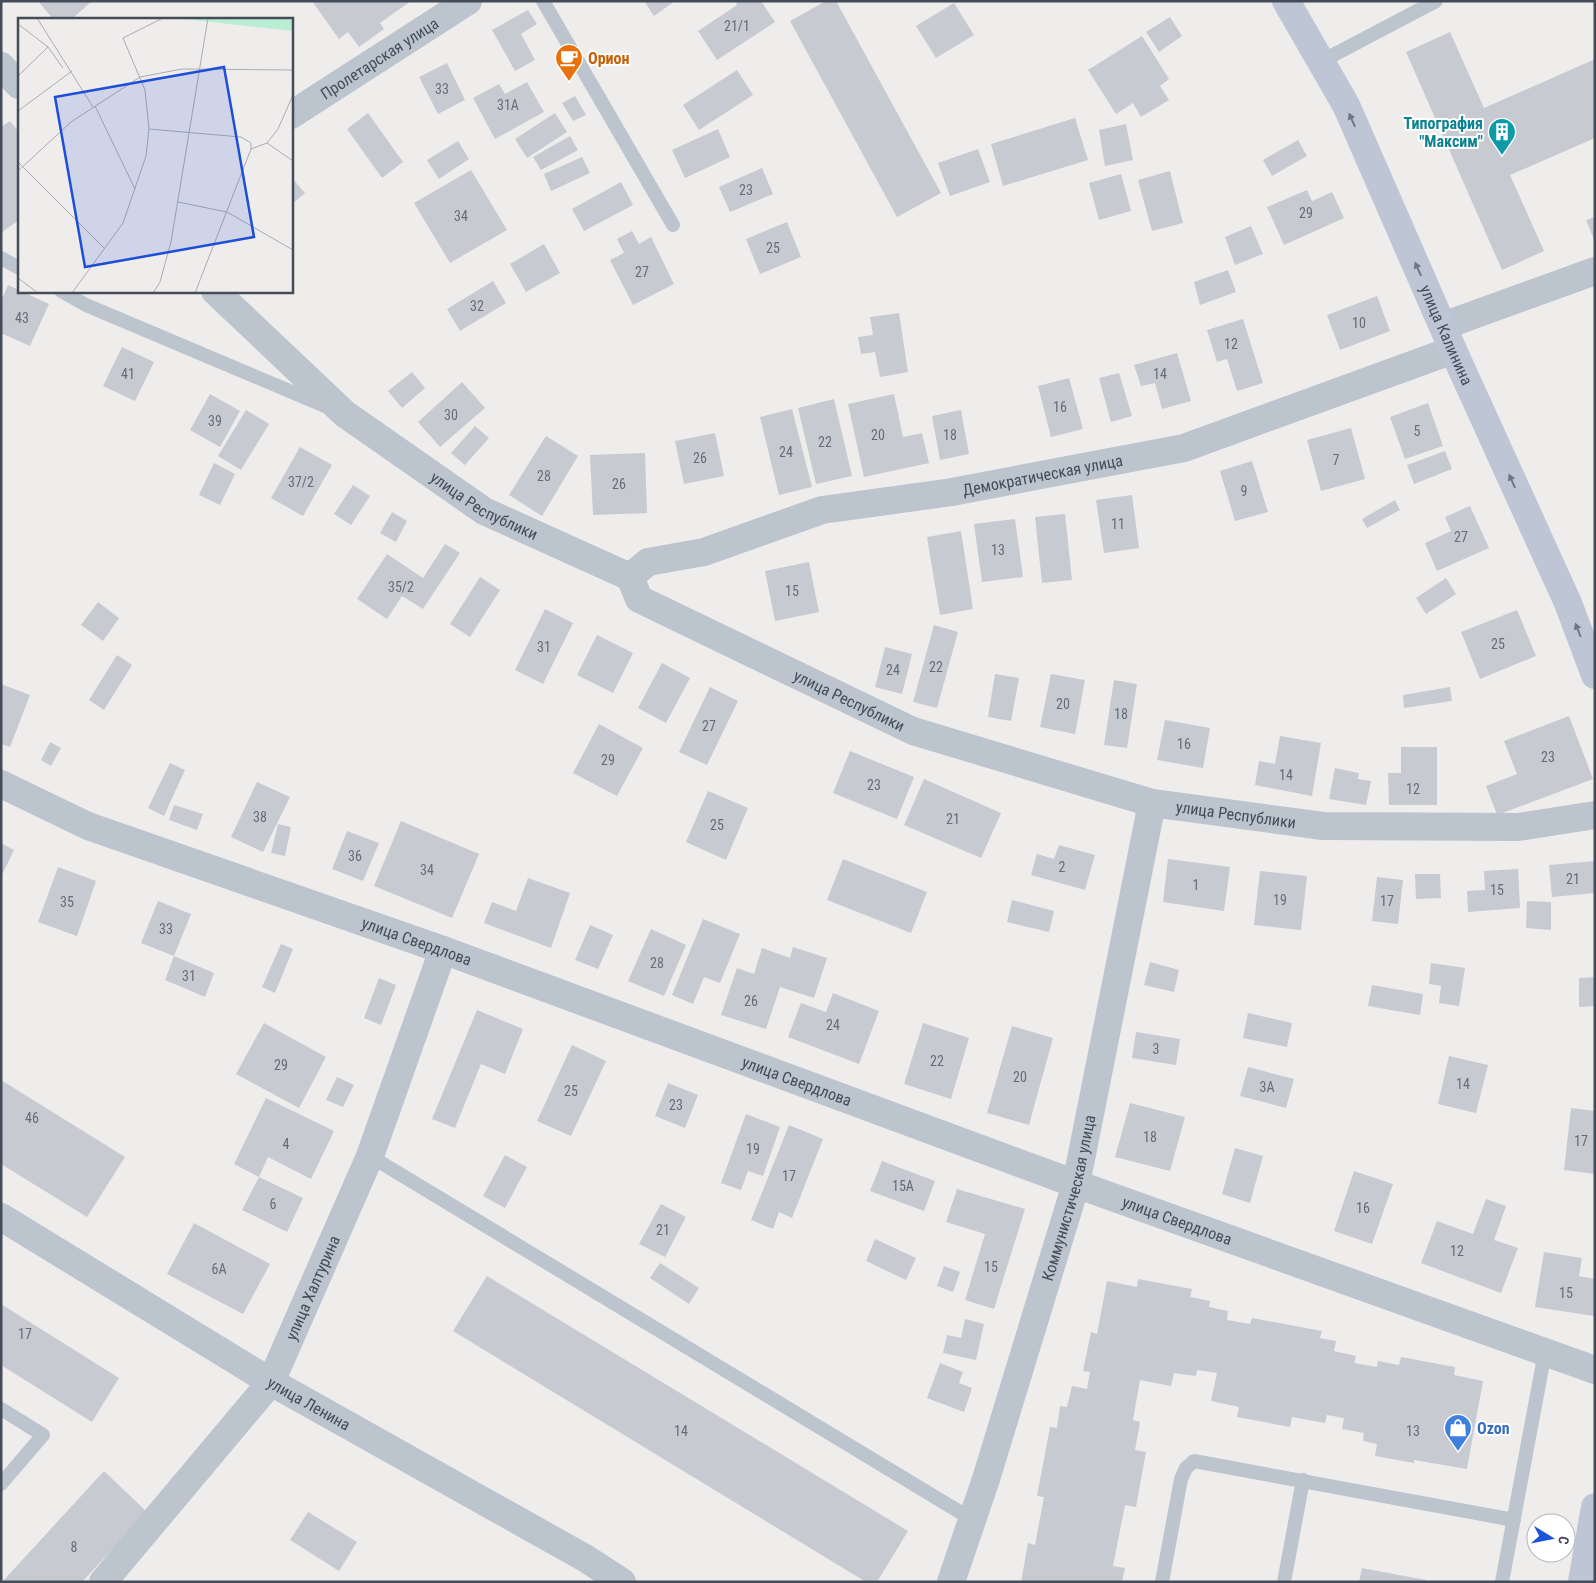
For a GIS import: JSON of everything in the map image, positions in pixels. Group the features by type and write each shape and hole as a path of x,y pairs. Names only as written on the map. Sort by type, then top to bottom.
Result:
{"main road":[{"name":"улица Калинина","path":"1286,1 1346,106 1568,603 1595,675"},
{"path":"1582,1582 1595,1507"}],"street":[{"name":"Пролетарская улица","path":"292,114 468,1"},
{"path":"1,66 18,85"},
{"name":"Демократическая улица","path":"630,577 648,562 704,552 822,510 952,492 1184,448 1448,338 1595,271"},
{"name":"улица Республики","path":"216,292 345,414 484,511 630,577 639,600 913,731 1152,803 1323,826 1518,827 1595,815"},
{"name":"улица Свердлова","path":"1,784 88,826 444,950 1076,1184 1595,1370"},
{"name":"Коммунистическая улица","path":"951,1582 973,1520 1076,1184 1152,803"},
{"name":"улица Халтурина","path":"103,1582 271,1382 370,1156 444,950"},
{"name":"улица Ленина","path":"1,1217 271,1382 585,1558 622,1582"}],"lane":[{"path":"543,1 673,224"},
{"path":"1320,62 1436,1"},
{"path":"1,258 18,267"},
{"path":"63,292 95,308 345,414"},
{"path":"370,1156 973,1520"},
{"path":"1502,1582 1545,1352"},
{"path":"1,1409 43,1435 1,1484"},
{"path":"1162,1582 1181,1479 1186,1468 1194,1461 1514,1520"},
{"path":"1284,1582 1303,1480"}],"building":[{"path":"38,1 92,1 73,18 52,18"},
{"path":"312,1 411,1 380,23 384,29 359,47 348,32 339,39"},
{"path":"644,1 675,1 654,16"},
{"path":"735,1 761,1 775,22 717,60 698,31 737,5"},
{"path":"826,1 836,1 941,193 897,217 790,21"},
{"path":"954,3 974,35 936,58 916,26"},
{"path":"528,10 537,24 521,34 535,60 515,71 492,30"},
{"path":"1170,17 1182,36 1159,52 1146,32"},
{"name":"Типография \"Максим\"","path":"1450,32 1484,108 1593,60 1595,64 1595,138 1510,175 1544,251 1502,270 1406,52"},
{"path":"1142,36 1169,79 1160,86 1169,100 1141,117 1133,103 1116,114 1088,70"},
{"path":"447,63 465,100 438,114 419,77"},
{"path":"737,70 753,95 699,130 683,105"},
{"path":"527,82 544,112 495,139 473,98 499,84 505,94"},
{"path":"575,96 586,115 573,121 562,103"},
{"path":"368,113 403,162 382,178 347,129"},
{"path":"555,113 567,132 527,158 515,139"},
{"path":"1075,118 1088,160 1003,186 991,144"},
{"path":"10,121 18,131 18,221 1,233 1,127"},
{"path":"1126,124 1133,160 1105,166 1099,130"},
{"path":"718,129 730,157 685,178 672,150"},
{"path":"570,136 578,150 541,170 533,157"},
{"path":"1298,140 1307,156 1272,176 1263,160"},
{"path":"458,141 469,159 439,179 427,160"},
{"path":"978,149 990,182 950,196 938,163"},
{"path":"582,157 590,173 551,191 544,174"},
{"path":"762,168 773,194 730,212 719,187"},
{"path":"471,170 507,230 450,263 414,203"},
{"path":"1170,171 1183,223 1152,231 1138,180"},
{"path":"1121,174 1131,211 1099,220 1089,183"},
{"path":"292,178 305,193 292,204"},
{"path":"621,182 633,205 584,231 572,209"},
{"path":"1307,190 1312,201 1332,192 1344,218 1284,245 1267,207"},
{"path":"1595,217 1595,242 1586,220"},
{"path":"787,222 801,257 760,274 746,239"},
{"path":"1251,226 1263,254 1235,265 1225,237"},
{"path":"632,231 639,244 651,237 674,284 633,305 610,260 624,253 617,239"},
{"path":"544,244 560,273 526,292 510,264"},
{"path":"1228,270 1236,292 1200,305 1194,282"},
{"path":"493,281 506,303 460,331 447,309"},
{"path":"8,285 18,290 18,292 23,292 49,304 30,346 1,333 1,301"},
{"path":"1377,296 1390,331 1340,350 1327,315"},
{"path":"899,313 908,372 880,377 875,352 861,354 858,337 873,335 870,317"},
{"path":"1243,319 1263,383 1237,391 1227,359 1217,362 1207,330"},
{"path":"122,347 154,362 135,401 103,386"},
{"path":"1177,353 1191,401 1162,409 1155,383 1141,386 1134,365"},
{"path":"412,372 425,388 402,408 388,391"},
{"path":"1119,373 1132,416 1111,422 1099,378"},
{"path":"1069,378 1083,429 1051,437 1038,386"},
{"path":"462,382 485,408 440,447 418,422"},
{"path":"210,394 240,411 220,447 190,430"},
{"path":"894,394 903,437 922,433 929,463 864,477 848,404"},
{"path":"834,399 852,476 816,484 798,408"},
{"path":"1428,403 1443,446 1405,459 1390,417"},
{"path":"792,409 812,487 779,495 760,417"},
{"path":"246,410 269,424 241,470 218,456"},
{"path":"961,410 969,454 940,460 932,416"},
{"path":"475,426 489,438 465,465 451,453"},
{"path":"1351,428 1365,479 1321,491 1307,440"},
{"path":"715,433 724,476 684,484 675,441"},
{"path":"546,436 578,456 542,516 509,495"},
{"path":"300,447 332,465 303,516 271,498"},
{"path":"1445,451 1452,469 1414,484 1407,465"},
{"path":"645,453 647,513 593,515 590,455"},
{"path":"1252,461 1268,512 1235,521 1220,471"},
{"path":"214,463 235,474 220,505 199,495"},
{"path":"353,485 370,496 351,525 334,514"},
{"path":"1132,495 1139,548 1104,553 1096,500"},
{"path":"1395,500 1400,510 1367,528 1362,519"},
{"path":"1470,506 1489,548 1437,571 1425,543 1451,531 1445,517"},
{"path":"392,512 407,521 396,542 380,533"},
{"path":"1065,514 1072,580 1042,583 1035,517"},
{"path":"1015,519 1023,577 982,582 974,524"},
{"path":"961,531 973,609 940,615 927,537"},
{"path":"445,544 460,553 423,609 402,596 387,619 357,599 387,554 423,578"},
{"path":"809,562 819,612 775,621 765,571"},
{"path":"480,577 500,590 470,637 450,624"},
{"path":"1446,578 1456,594 1426,614 1416,598"},
{"path":"98,602 119,618 103,641 81,625"},
{"path":"545,609 573,623 543,684 515,670"},
{"path":"1517,610 1536,656 1480,679 1461,632"},
{"path":"934,625 958,632 937,708 913,702"},
{"path":"597,635 633,653 613,693 577,675"},
{"path":"885,647 912,654 902,694 875,687"},
{"path":"117,655 132,665 104,710 89,700"},
{"path":"662,663 690,678 666,723 638,708"},
{"path":"995,674 1019,678 1011,721 988,717"},
{"path":"1051,674 1085,680 1075,734 1040,727"},
{"path":"1114,680 1137,684 1127,748 1104,745"},
{"path":"1,684 30,695 10,747 1,744"},
{"path":"710,687 738,701 707,765 679,752"},
{"path":"1450,687 1452,701 1404,708 1403,695"},
{"path":"1569,716 1593,779 1497,815 1486,786 1517,774 1504,741"},
{"path":"1165,720 1210,728 1203,768 1157,760"},
{"path":"599,724 643,748 617,796 573,773"},
{"path":"1280,736 1321,743 1312,796 1255,785 1259,761 1275,764"},
{"path":"50,742 61,748 51,766 41,760"},
{"path":"1401,747 1437,747 1437,805 1389,805 1388,773 1401,773"},
{"path":"850,751 914,777 897,819 833,793"},
{"path":"170,763 185,770 164,816 148,808"},
{"path":"1335,768 1359,773 1358,779 1371,781 1366,805 1329,799"},
{"path":"924,779 1001,813 981,858 904,825"},
{"path":"257,782 290,797 263,852 231,837"},
{"path":"708,791 748,808 726,860 686,842"},
{"path":"174,805 203,814 197,830 169,820"},
{"path":"401,821 479,854 452,918 374,886"},
{"path":"278,824 291,827 285,856 271,853"},
{"path":"347,831 379,843 363,881 332,869"},
{"path":"1,843 14,850 1,877"},
{"path":"1059,845 1095,855 1085,890 1031,875 1037,854 1054,859"},
{"path":"843,859 927,892 911,933 827,900"},
{"path":"1168,859 1230,867 1224,911 1163,902"},
{"path":"1595,861 1595,893 1552,897 1549,865"},
{"path":"58,867 96,881 77,936 38,922"},
{"path":"1518,869 1520,908 1468,912 1467,891 1485,890 1484,871"},
{"path":"1260,871 1307,876 1301,930 1254,925"},
{"path":"1415,874 1440,874 1441,898 1416,899"},
{"path":"1377,877 1403,880 1398,924 1372,921"},
{"path":"528,878 570,893 551,948 484,923 492,902 516,911"},
{"path":"1012,900 1054,911 1049,932 1007,922"},
{"path":"158,901 191,914 174,956 141,943"},
{"path":"1527,901 1551,902 1551,930 1526,928"},
{"path":"703,919 740,934 720,983 704,977 693,1004 672,995"},
{"path":"590,925 613,935 598,969 575,960"},
{"path":"651,929 686,945 664,996 628,981"},
{"path":"281,944 293,949 275,993 262,987"},
{"path":"793,947 827,958 814,998 780,987 766,1029 721,1015 737,968 754,974 762,948 790,958"},
{"path":"174,956 214,973 205,997 165,980"},
{"path":"1150,962 1179,970 1174,992 1144,985"},
{"path":"1431,963 1465,968 1459,1006 1439,1003 1441,986 1429,984"},
{"path":"1595,977 1595,1006 1579,1007 1579,978"},
{"path":"379,978 396,985 381,1025 364,1018"},
{"path":"1372,985 1423,994 1420,1015 1368,1006"},
{"path":"833,993 879,1011 859,1064 788,1037 801,1003 826,1012"},
{"path":"477,1010 523,1029 505,1074 481,1064 455,1128 432,1119"},
{"path":"1248,1013 1292,1023 1287,1047 1243,1038"},
{"path":"264,1023 326,1057 299,1108 236,1074"},
{"path":"923,1023 969,1038 951,1099 904,1084"},
{"path":"1012,1026 1053,1038 1029,1125 987,1113"},
{"path":"1136,1032 1180,1039 1176,1065 1132,1058"},
{"path":"572,1045 606,1061 571,1136 537,1121"},
{"path":"1449,1056 1488,1065 1476,1113 1438,1104"},
{"path":"1248,1067 1294,1079 1286,1108 1240,1096"},
{"path":"337,1077 354,1085 343,1107 326,1100"},
{"path":"1,1080 125,1157 87,1217 1,1164"},
{"path":"668,1083 698,1095 685,1128 655,1116"},
{"path":"266,1098 334,1131 311,1179 268,1157 259,1177 234,1164"},
{"path":"1130,1103 1185,1117 1170,1171 1115,1157"},
{"path":"1571,1108 1595,1111 1595,1174 1564,1170"},
{"path":"746,1114 780,1127 763,1176 748,1171 741,1190 721,1183"},
{"path":"789,1125 823,1139 792,1218 779,1212 773,1229 751,1220"},
{"path":"1235,1148 1263,1156 1250,1203 1222,1194"},
{"path":"505,1155 527,1167 505,1208 483,1196"},
{"path":"882,1161 935,1181 924,1211 870,1191"},
{"path":"1354,1171 1393,1184 1372,1244 1334,1231"},
{"path":"259,1177 303,1198 287,1232 242,1210"},
{"path":"957,1189 1025,1209 994,1309 965,1300 985,1234 946,1222"},
{"path":"1486,1199 1506,1206 1494,1240 1518,1248 1501,1293 1421,1263 1437,1221 1473,1234"},
{"path":"661,1204 686,1217 665,1257 639,1244"},
{"path":"194,1223 270,1264 243,1314 167,1274"},
{"path":"875,1239 916,1258 906,1280 866,1261"},
{"path":"1544,1252 1582,1258 1579,1276 1595,1279 1594,1316 1535,1307"},
{"path":"660,1263 699,1288 689,1304 650,1278"},
{"path":"944,1266 960,1272 953,1292 937,1286"},
{"path":"487,1276 908,1531 877,1582 866,1582 453,1331"},
{"path":"1138,1279 1192,1289 1190,1297 1210,1301 1209,1307 1228,1311 1227,1320 1250,1324 1252,1318 1322,1331 1320,1338 1336,1341 1334,1351 1356,1356 1354,1363 1377,1367 1378,1361 1399,1365 1401,1357 1455,1367 1454,1375 1483,1381 1467,1469 1375,1456 1377,1444 1363,1441 1364,1433 1342,1429 1344,1418 1327,1415 1325,1423 1292,1417 1290,1427 1237,1417 1239,1407 1211,1401 1217,1373 1197,1370 1196,1376 1174,1373 1171,1386 1140,1380 1133,1420 1140,1422 1135,1450 1146,1452 1136,1507 1125,1505 1113,1566 1125,1568 1122,1582 1021,1582 1028,1543 1035,1545 1044,1497 1037,1496 1050,1427 1057,1428 1060,1406 1067,1407 1072,1386 1087,1389 1090,1372 1083,1371 1091,1332 1097,1334 1107,1281 1137,1287"},
{"path":"1,1304 119,1378 92,1422 1,1365"},
{"path":"965,1319 984,1324 976,1360 943,1353 947,1335 961,1338"},
{"path":"940,1363 963,1372 959,1383 972,1388 964,1412 927,1398"},
{"path":"104,1471 147,1512 82,1582 2,1582"},
{"path":"308,1512 357,1542 339,1571 290,1540"},
{"path":"1362,1568 1426,1580 1425,1582 1359,1582"}],"place":[{"name":"Орион","path":"569,82"},
{"name":"Типография \"Максим\"","path":"1502,156"},
{"name":"Ozon","path":"1458,1452"}]}
